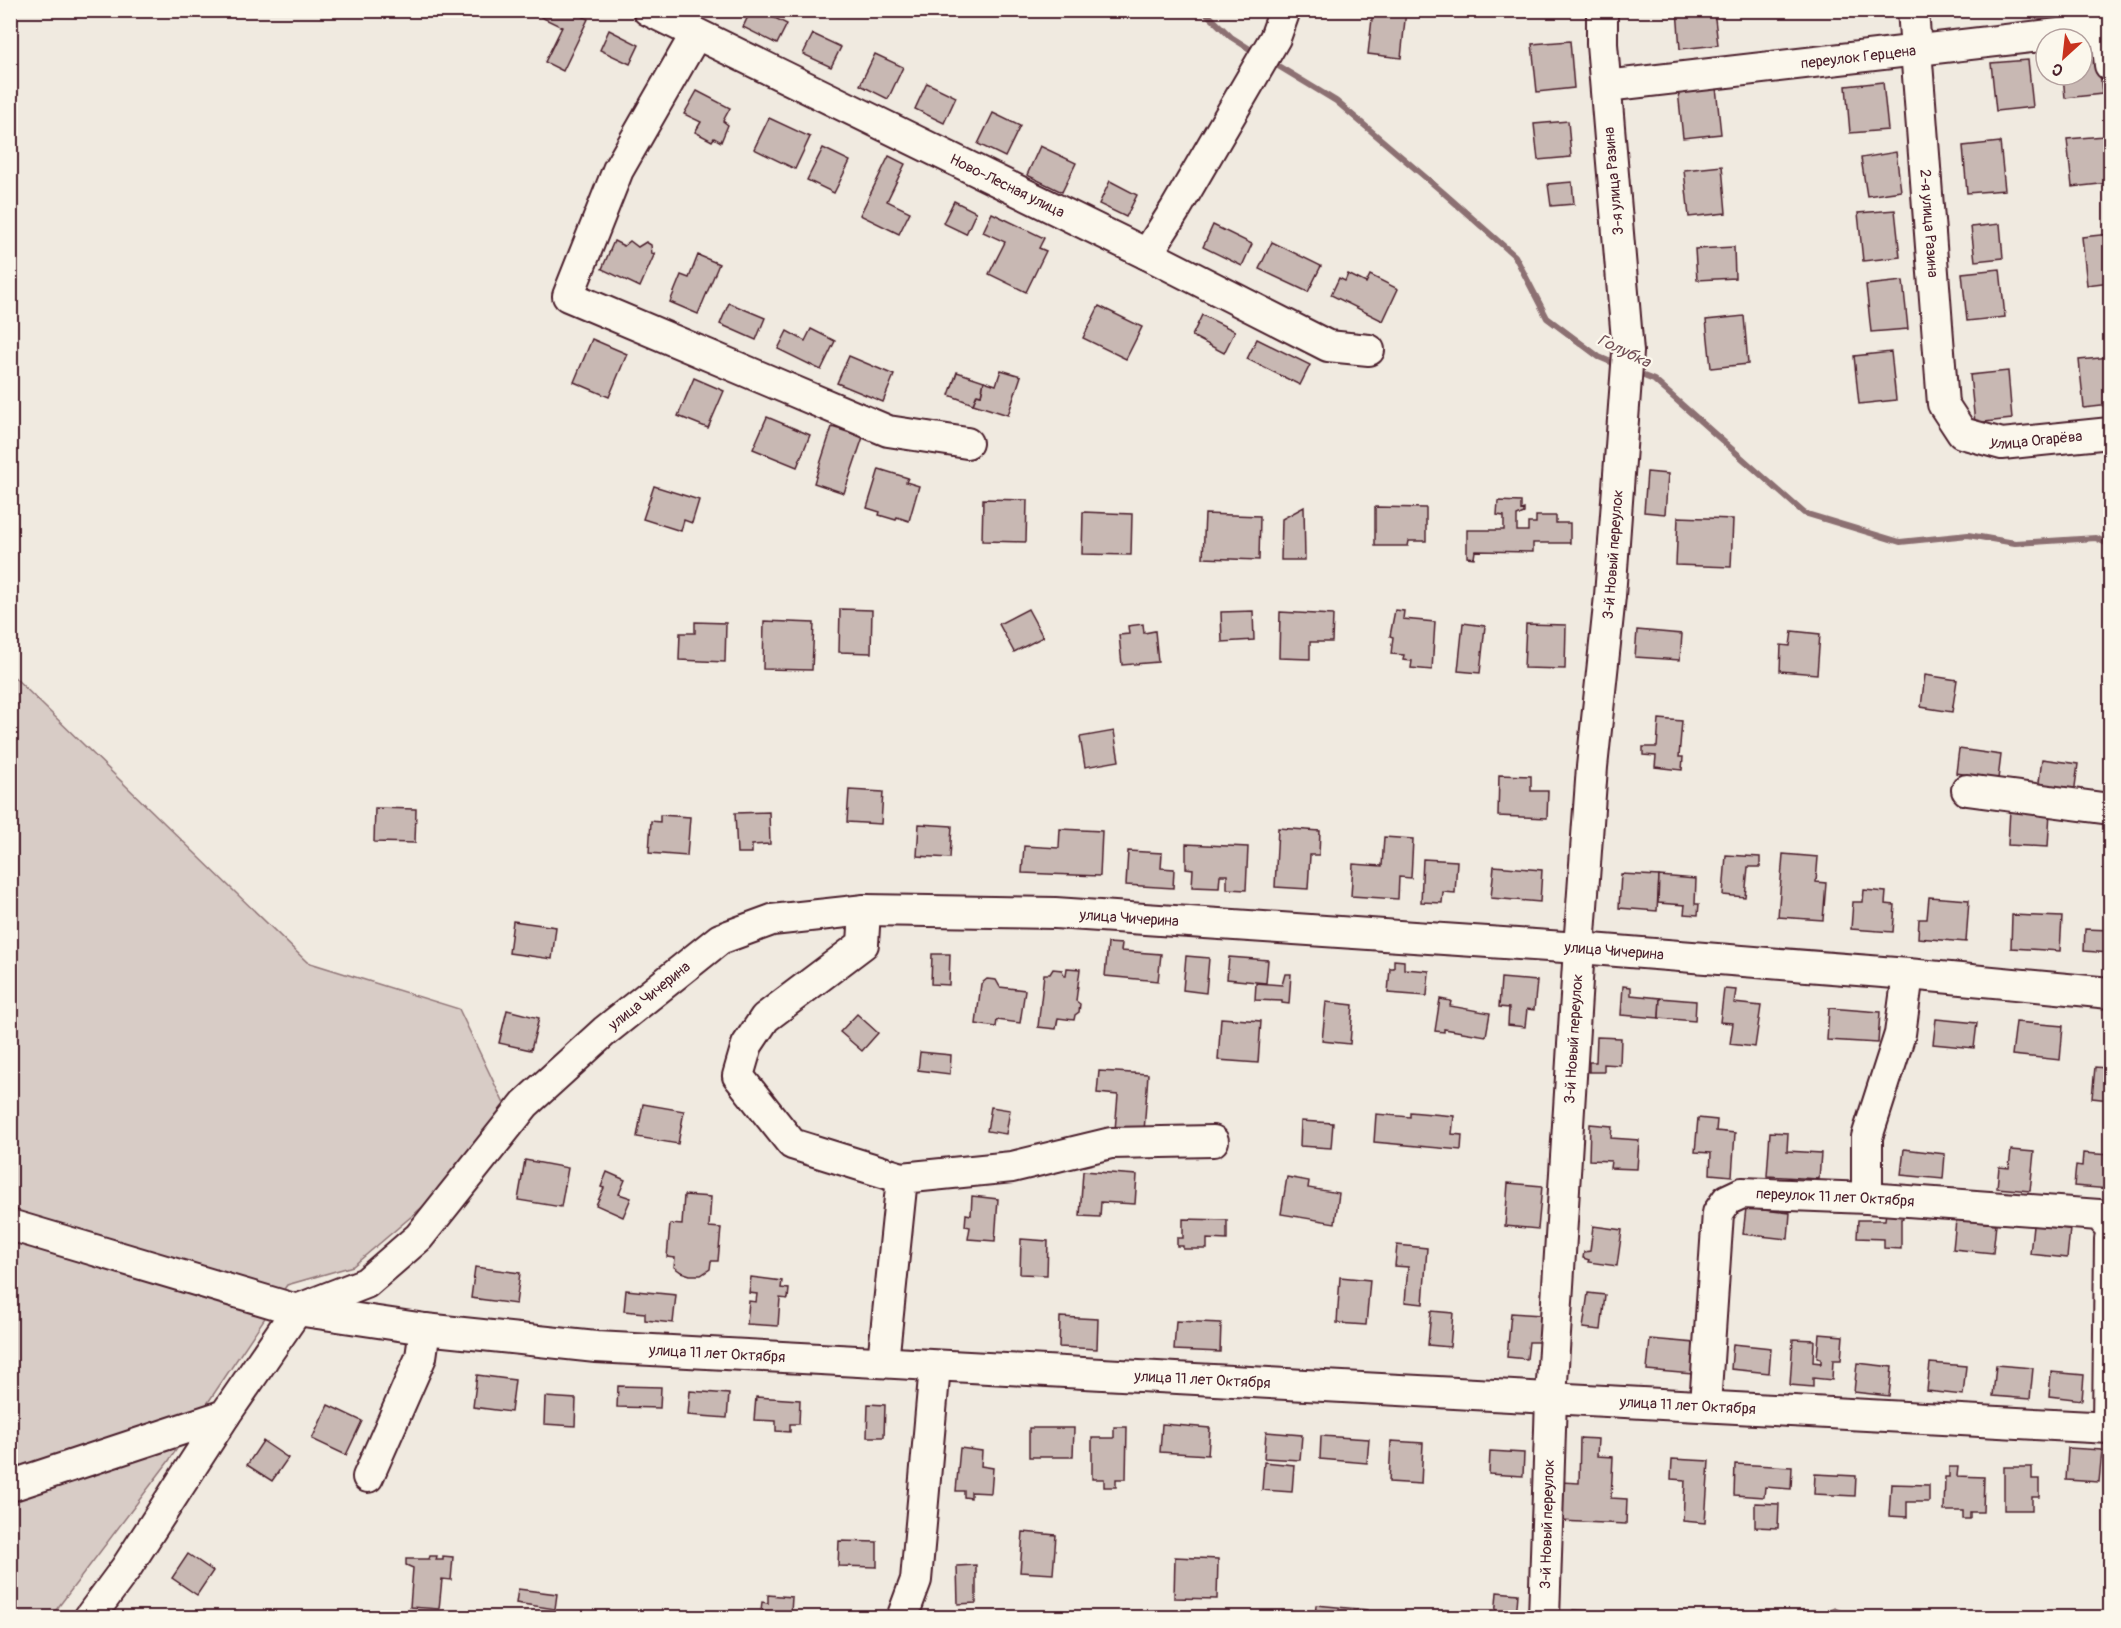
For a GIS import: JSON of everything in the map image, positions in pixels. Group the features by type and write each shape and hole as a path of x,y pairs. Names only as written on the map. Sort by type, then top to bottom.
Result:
{"street":[{"name":"Ново-Лесная улица","path":"648,10 1147,254 1328,346 1369,350"},
{"name":"3-я улица Разина","path":"1602,10 1602,44 1628,352"},
{"name":"2-я улица Разина","path":"1913,10 1943,404 1962,433"},
{"path":"2107,22 2110,65"},
{"name":"переулок Герцена","path":"1606,86 1917,50 2107,22"},
{"path":"1147,254 1257,70 1280,24"},
{"path":"696,34 618,170 568,296 888,431 967,443"},
{"name":"3-й Новый переулок","path":"1544,1617 1551,1398 1579,948 1592,767 1610,596 1628,352"},
{"name":"улица Огарёва","path":"1962,433 2002,444 2110,433"},
{"path":"1967,790 2110,809"},
{"path":"865,910 863,944 765,1018 747,1044 738,1076 792,1144 902,1178 1012,1167 1111,1143 1213,1141"},
{"name":"улица Чичерина","path":"297,1310 366,1283 418,1237 525,1104 605,1031 720,939 772,920 865,910 1055,913 1579,948 1908,974 2110,993"},
{"path":"1867,1198 1867,1137 1900,1034 1908,974"},
{"path":"883,1362 902,1178"},
{"name":"переулок 11 лет Октября","path":"1705,1405 1718,1213 1727,1200 1742,1193 1867,1198 2099,1215 2110,1227"},
{"name":"улица 11 лет Октября","path":"10,1225 297,1310 425,1329 596,1347 2109,1428"},
{"path":"2109,1428 2110,1239"},
{"path":"89,1617 126,1568 225,1415 297,1310"},
{"path":"368,1477 421,1357 425,1329"},
{"path":"902,1617 916,1580 935,1366"},
{"path":"10,1486 225,1415"}],"shaded area":[{"path":"10,673 307,962 459,1009 505,1106 433,1198 353,1266 287,1285 168,1462 50,1618 10,1617"},
{"path":"1834,1608 1857,1617 1817,1617"}],"building":[{"path":"545,10 571,10 588,19 563,71 545,62 562,27 541,17"},
{"path":"751,10 759,10 787,24 777,44 743,27"},
{"path":"1373,10 1406,10 1401,58 1368,54"},
{"path":"1533,10 1571,10 1571,11 1534,15"},
{"path":"1677,10 1714,10 1718,45 1680,49"},
{"path":"1839,10 1877,10 1877,11 1839,15"},
{"path":"609,30 639,45 630,64 600,50"},
{"path":"813,34 841,47 831,67 803,54"},
{"path":"1570,41 1574,88 1537,92 1532,44"},
{"path":"2094,46 2098,46 2102,94 2065,98 2064,87 2094,87"},
{"path":"875,54 903,67 888,99 860,85"},
{"path":"2028,60 2033,107 1996,111 1991,63"},
{"path":"1883,82 1888,130 1850,133 1846,86"},
{"path":"927,83 956,97 944,123 915,109"},
{"path":"1716,87 1721,134 1683,138 1678,91"},
{"path":"697,91 730,108 723,121 728,125 721,142 714,138 712,141 695,132 701,122 684,114"},
{"path":"993,113 1020,126 1005,157 978,144"},
{"path":"769,118 810,137 795,169 754,149"},
{"path":"1568,121 1571,157 1538,160 1534,124"},
{"path":"2104,136 2109,183 2072,187 2067,139"},
{"path":"2000,142 2005,190 1967,193 1963,146"},
{"path":"1040,146 1076,163 1062,192 1027,175"},
{"path":"823,148 850,161 834,193 807,180"},
{"path":"1896,152 1901,191 1867,196 1861,158"},
{"path":"889,156 905,164 887,201 910,212 899,234 860,215"},
{"path":"1722,166 1726,213 1689,217 1684,170"},
{"path":"1110,181 1137,195 1126,217 1099,204"},
{"path":"1572,182 1574,204 1551,206 1548,184"},
{"path":"954,201 976,212 966,234 943,223"},
{"path":"1895,210 1900,257 1863,261 1858,213"},
{"path":"992,213 1044,238 1039,248 1046,251 1026,292 989,274 1005,242 983,232"},
{"path":"2000,224 2003,258 1975,261 1971,227"},
{"path":"1213,225 1252,244 1242,266 1203,247"},
{"path":"2110,234 2110,282 2087,285 2082,237"},
{"path":"614,241 624,246 630,241 638,247 646,242 651,245 652,254 655,253 640,287 602,269"},
{"path":"1272,242 1321,266 1308,292 1259,269"},
{"path":"1734,247 1735,278 1697,280 1695,249"},
{"path":"698,255 719,264 698,314 670,302 681,275 689,278"},
{"path":"2000,269 2005,317 1967,321 1962,273"},
{"path":"1348,274 1366,283 1370,275 1398,289 1383,321 1331,295 1339,278 1345,281"},
{"path":"1903,281 1908,329 1871,332 1866,285"},
{"path":"729,303 765,318 756,340 720,324"},
{"path":"1099,306 1142,327 1126,359 1083,338"},
{"path":"1202,315 1235,331 1224,353 1192,336"},
{"path":"1744,316 1748,364 1711,368 1706,320"},
{"path":"811,329 835,341 821,370 778,349 787,331 805,341"},
{"path":"592,339 627,354 609,397 574,382"},
{"path":"1257,339 1310,365 1300,385 1247,359"},
{"path":"1891,352 1896,400 1859,404 1854,356"},
{"path":"849,356 894,375 883,402 837,383"},
{"path":"2110,357 2110,405 2084,408 2079,360"},
{"path":"1001,370 1021,376 1008,415 973,404 977,394 981,395 984,381 996,385"},
{"path":"2008,371 2012,419 1975,423 1970,375"},
{"path":"957,372 984,381 981,395 977,394 973,404 949,395"},
{"path":"694,378 724,391 708,428 678,416"},
{"path":"767,417 810,435 797,467 753,449"},
{"path":"832,427 863,437 844,493 814,483"},
{"path":"879,469 908,478 906,482 919,486 909,521 879,515 880,512 867,508"},
{"path":"1647,472 1668,474 1665,514 1644,512"},
{"path":"654,486 699,500 692,523 684,520 681,531 643,519"},
{"path":"983,499 1027,500 1026,542 982,541"},
{"path":"1498,501 1521,502 1521,510 1524,509 1524,513 1517,516 1517,531 1528,531 1528,523 1536,523 1536,516 1556,516 1556,523 1570,523 1570,543 1533,543 1533,552 1475,551 1474,558 1467,557 1467,530 1504,530 1504,516 1497,515"},
{"path":"1304,507 1305,560 1281,560 1282,519"},
{"path":"1375,507 1426,508 1426,541 1409,541 1408,546 1375,546"},
{"path":"1083,512 1132,514 1131,555 1082,554"},
{"path":"1205,514 1260,516 1259,560 1203,558"},
{"path":"1678,517 1733,519 1731,567 1676,565"},
{"path":"840,609 872,610 871,653 839,652"},
{"path":"1028,609 1043,637 1014,652 999,624"},
{"path":"1395,610 1404,611 1403,619 1435,622 1432,670 1411,668 1412,661 1403,660 1404,655 1391,654 1393,637 1390,636"},
{"path":"1253,611 1254,640 1222,642 1221,612"},
{"path":"1280,612 1333,615 1332,642 1310,642 1310,659 1279,658"},
{"path":"764,621 814,623 812,670 763,669"},
{"path":"695,622 726,623 725,662 679,660 680,633 695,633"},
{"path":"1463,623 1485,626 1480,673 1458,671"},
{"path":"1143,624 1144,633 1155,631 1158,662 1122,665 1119,635 1129,634 1128,626"},
{"path":"1526,624 1566,625 1565,669 1524,668"},
{"path":"1637,630 1682,634 1680,660 1635,657"},
{"path":"1792,631 1820,634 1817,674 1780,671 1781,645 1790,646"},
{"path":"1925,675 1957,680 1952,712 1921,707"},
{"path":"1659,719 1682,721 1679,757 1683,757 1682,770 1655,767 1656,756 1643,755 1643,747 1657,747"},
{"path":"1114,731 1119,761 1085,767 1080,737"},
{"path":"1959,749 2001,755 1998,779 1956,773"},
{"path":"2042,759 2078,764 2074,794 2038,790"},
{"path":"1499,775 1531,776 1531,791 1548,791 1547,818 1498,816"},
{"path":"849,790 883,792 881,824 847,822"},
{"path":"375,808 416,809 415,843 374,842"},
{"path":"2010,809 2050,811 2048,847 2008,845"},
{"path":"769,812 770,844 752,845 752,853 737,853 735,813"},
{"path":"660,815 690,817 687,856 649,853 651,821 660,822"},
{"path":"919,824 952,826 950,858 917,856"},
{"path":"1278,828 1320,831 1319,855 1310,855 1308,889 1275,887"},
{"path":"1060,829 1102,831 1100,876 1022,873 1024,846 1059,848"},
{"path":"1384,837 1413,839 1411,878 1399,877 1398,899 1351,896 1353,864 1382,866"},
{"path":"1186,844 1248,847 1246,890 1227,889 1227,875 1220,875 1219,888 1192,887 1193,869 1186,868"},
{"path":"1128,851 1162,853 1161,868 1174,869 1173,888 1126,885"},
{"path":"1783,854 1818,857 1816,882 1826,883 1823,920 1778,917"},
{"path":"1726,855 1760,857 1760,867 1748,867 1745,897 1723,895"},
{"path":"1423,859 1457,861 1455,893 1443,892 1442,903 1421,902"},
{"path":"1494,866 1542,870 1540,902 1491,898"},
{"path":"1621,874 1659,876 1657,911 1619,908"},
{"path":"1659,876 1696,879 1695,904 1699,904 1698,915 1684,914 1685,905 1658,903"},
{"path":"1864,890 1886,892 1885,904 1895,905 1893,932 1851,929 1853,902 1863,902"},
{"path":"1929,897 1969,900 1966,942 1918,938 1919,919 1927,919"},
{"path":"2012,915 2062,917 2060,951 2011,948"},
{"path":"513,921 556,927 552,959 509,953"},
{"path":"2085,929 2110,930 2110,953 2084,951"},
{"path":"1108,943 1122,944 1121,951 1161,954 1158,981 1105,976"},
{"path":"932,954 950,954 949,985 931,984"},
{"path":"1186,956 1209,958 1206,993 1183,990"},
{"path":"1229,957 1268,960 1266,983 1227,979"},
{"path":"1394,960 1404,961 1404,969 1429,971 1427,996 1388,993 1390,968 1394,968"},
{"path":"1067,968 1080,969 1076,1001 1080,1004 1079,1012 1075,1015 1074,1020 1058,1018 1056,1029 1038,1027 1044,974 1050,974 1053,969 1062,970 1066,976"},
{"path":"1285,974 1291,974 1289,1004 1282,1003 1282,1001 1255,1000 1256,983 1282,985"},
{"path":"1501,978 1537,981 1534,1010 1527,1009 1525,1027 1508,1025 1509,1008 1499,1007"},
{"path":"987,979 996,980 1000,987 1025,990 1020,1023 997,1020 996,1027 976,1024 981,984"},
{"path":"1623,986 1631,987 1631,995 1660,998 1659,1018 1621,1015"},
{"path":"1724,989 1736,990 1734,1003 1761,1006 1755,1047 1730,1044 1733,1023 1720,1022"},
{"path":"1660,998 1696,1001 1695,1021 1659,1018"},
{"path":"1440,999 1451,1001 1450,1006 1490,1013 1486,1036 1444,1029 1444,1032 1435,1031"},
{"path":"1326,1002 1353,1005 1350,1044 1322,1041"},
{"path":"1829,1008 1880,1012 1878,1043 1827,1040"},
{"path":"507,1010 539,1018 531,1050 499,1043"},
{"path":"857,1014 878,1033 862,1051 840,1032"},
{"path":"1221,1018 1261,1021 1258,1063 1218,1060"},
{"path":"1936,1019 1977,1023 1974,1048 1933,1044"},
{"path":"2016,1022 2063,1026 2060,1060 2012,1055"},
{"path":"1597,1037 1621,1038 1620,1065 1604,1064 1604,1072 1589,1072 1589,1062 1596,1062"},
{"path":"920,1052 951,1055 950,1074 918,1070"},
{"path":"2107,1062 2110,1062 2110,1100 2092,1098 2095,1067 2106,1068"},
{"path":"1099,1071 1148,1074 1144,1132 1115,1130 1118,1095 1097,1093"},
{"path":"643,1104 684,1111 678,1144 637,1137"},
{"path":"991,1107 1010,1110 1006,1134 987,1131"},
{"path":"1410,1112 1454,1116 1452,1134 1462,1135 1461,1150 1374,1142 1376,1114 1410,1117"},
{"path":"1698,1118 1717,1120 1716,1131 1735,1133 1732,1176 1710,1174 1711,1153 1695,1152"},
{"path":"1301,1121 1333,1123 1331,1148 1300,1146"},
{"path":"1590,1124 1612,1126 1611,1138 1639,1140 1637,1169 1610,1168 1611,1161 1589,1160"},
{"path":"1770,1132 1788,1133 1787,1151 1821,1153 1819,1179 1767,1176"},
{"path":"1904,1149 1945,1154 1943,1179 1901,1175"},
{"path":"2011,1150 2034,1152 2030,1191 1997,1188 1999,1167 2009,1168"},
{"path":"2083,1153 2110,1155 2110,1189 2074,1186 2076,1165 2082,1166"},
{"path":"525,1160 568,1168 561,1207 518,1200"},
{"path":"1083,1171 1137,1175 1135,1204 1101,1202 1100,1217 1080,1216"},
{"path":"607,1172 625,1180 619,1194 631,1198 623,1217 596,1205 604,1188 601,1187"},
{"path":"1287,1177 1309,1181 1308,1188 1339,1193 1335,1223 1281,1214"},
{"path":"1508,1183 1542,1186 1538,1229 1505,1226"},
{"path":"684,1195 711,1197 709,1227 721,1228 718,1261 711,1261 710,1269 701,1275 681,1272 674,1267 675,1258 667,1257 670,1224 682,1225"},
{"path":"972,1196 998,1199 995,1241 968,1239 970,1227 965,1226 966,1214 971,1215"},
{"path":"1746,1208 1790,1213 1788,1239 1743,1234"},
{"path":"1886,1212 1903,1215 1901,1249 1884,1248 1884,1239 1857,1238 1858,1220 1885,1220"},
{"path":"1183,1219 1227,1220 1227,1240 1207,1239 1207,1249 1183,1249 1183,1246 1177,1246 1177,1238 1183,1238"},
{"path":"1956,1220 1996,1224 1993,1253 1953,1249"},
{"path":"2033,1225 2070,1229 2067,1258 2030,1254"},
{"path":"1593,1226 1622,1230 1617,1266 1588,1262 1589,1260 1583,1258 1584,1252 1590,1251"},
{"path":"1021,1239 1048,1241 1047,1275 1020,1274"},
{"path":"1397,1245 1427,1248 1423,1304 1405,1302 1408,1267 1395,1266"},
{"path":"475,1267 520,1273 516,1304 471,1298"},
{"path":"751,1277 782,1281 781,1288 789,1289 788,1299 780,1298 778,1326 747,1324 749,1301 756,1302 757,1294 749,1293"},
{"path":"1340,1277 1370,1280 1366,1325 1337,1323"},
{"path":"626,1290 676,1295 673,1323 645,1320 645,1313 624,1311"},
{"path":"1588,1293 1605,1295 1601,1330 1583,1328"},
{"path":"1431,1311 1453,1313 1450,1347 1428,1345"},
{"path":"1511,1313 1542,1315 1539,1342 1529,1342 1527,1359 1507,1357"},
{"path":"1060,1317 1098,1319 1097,1349 1059,1347"},
{"path":"1176,1321 1221,1323 1220,1352 1174,1350"},
{"path":"1819,1334 1843,1336 1841,1360 1833,1360 1832,1380 1813,1378 1813,1387 1790,1385 1793,1339 1814,1340 1813,1362 1821,1363 1821,1359 1817,1358"},
{"path":"1650,1339 1695,1343 1692,1374 1647,1370"},
{"path":"1733,1344 1771,1348 1769,1373 1731,1369"},
{"path":"1857,1363 1892,1367 1889,1396 1854,1392"},
{"path":"1930,1363 1966,1366 1963,1395 1927,1391"},
{"path":"1996,1365 2033,1368 2030,1399 1993,1396"},
{"path":"2051,1372 2084,1375 2082,1400 2049,1396"},
{"path":"477,1375 515,1380 511,1412 473,1407"},
{"path":"618,1386 661,1387 660,1408 617,1407"},
{"path":"690,1391 729,1394 727,1418 688,1415"},
{"path":"545,1397 576,1399 575,1426 544,1424"},
{"path":"756,1397 800,1400 799,1424 790,1424 790,1432 776,1431 776,1421 754,1420"},
{"path":"868,1404 885,1405 884,1437 867,1437"},
{"path":"328,1405 362,1421 346,1455 312,1439"},
{"path":"1162,1424 1210,1428 1208,1455 1160,1452"},
{"path":"1114,1427 1127,1427 1126,1479 1116,1479 1116,1487 1104,1487 1104,1479 1092,1479 1092,1438 1114,1438"},
{"path":"1029,1428 1074,1428 1073,1457 1029,1457"},
{"path":"1266,1432 1302,1435 1300,1460 1264,1458"},
{"path":"1321,1436 1369,1439 1367,1463 1320,1459"},
{"path":"1580,1438 1598,1439 1597,1456 1613,1457 1611,1498 1627,1499 1626,1524 1560,1521 1561,1482 1579,1483"},
{"path":"263,1441 288,1458 272,1481 247,1465"},
{"path":"1391,1441 1423,1443 1421,1484 1389,1482"},
{"path":"960,1448 982,1451 981,1466 993,1468 991,1493 971,1492 971,1498 964,1497 964,1491 956,1491"},
{"path":"2068,1448 2102,1450 2099,1482 2066,1480"},
{"path":"1490,1451 1524,1453 1523,1476 1489,1474"},
{"path":"1672,1459 1709,1461 1705,1523 1683,1521 1685,1480 1671,1479"},
{"path":"1264,1462 1294,1465 1292,1492 1262,1490"},
{"path":"1735,1464 1792,1467 1791,1489 1765,1487 1764,1497 1734,1495"},
{"path":"1949,1467 1958,1467 1957,1476 1984,1477 1983,1512 1970,1512 1970,1519 1963,1519 1963,1511 1944,1511 1945,1477 1949,1477"},
{"path":"2004,1467 2032,1467 2032,1479 2039,1479 2039,1497 2032,1497 2032,1510 2004,1510"},
{"path":"1815,1474 1856,1476 1855,1496 1814,1494"},
{"path":"1891,1484 1929,1485 1929,1502 1907,1502 1907,1517 1889,1516"},
{"path":"1755,1503 1779,1504 1778,1528 1755,1527"},
{"path":"1023,1532 1056,1535 1053,1574 1020,1572"},
{"path":"839,1541 877,1542 877,1567 838,1566"},
{"path":"188,1554 213,1571 197,1595 172,1578"},
{"path":"430,1556 437,1556 436,1560 443,1560 443,1556 453,1557 451,1580 442,1579 439,1609 410,1607 413,1568 406,1565 406,1559 429,1559"},
{"path":"1175,1557 1218,1559 1217,1599 1174,1598"},
{"path":"976,1565 976,1603 958,1604 957,1566"},
{"path":"518,1589 557,1594 555,1609 516,1603"},
{"path":"1497,1592 1518,1594 1516,1618 1495,1618"},
{"path":"768,1595 792,1597 791,1613 798,1614 797,1618 772,1618 772,1612 761,1610 762,1602 768,1603"},
{"path":"1316,1605 1368,1610 1367,1618 1315,1618"},
{"path":"1445,1610 1485,1614 1484,1618 1445,1618"},
{"path":"1573,1610 1596,1611 1596,1618 1573,1618"},
{"path":"593,1614 621,1618 593,1618"},
{"path":"666,1614 689,1618 666,1618"}],"waterway":[{"name":"Голубка","path":"1203,10 1231,37 1256,53"},
{"name":"Голубка","path":"1270,61 1336,101 1445,194 1515,256 1547,318 1599,357 1618,365"},
{"name":"Голубка","path":"1636,373 1654,380 1804,513 1900,542 1968,535 2015,543 2096,538 2110,545"}]}
